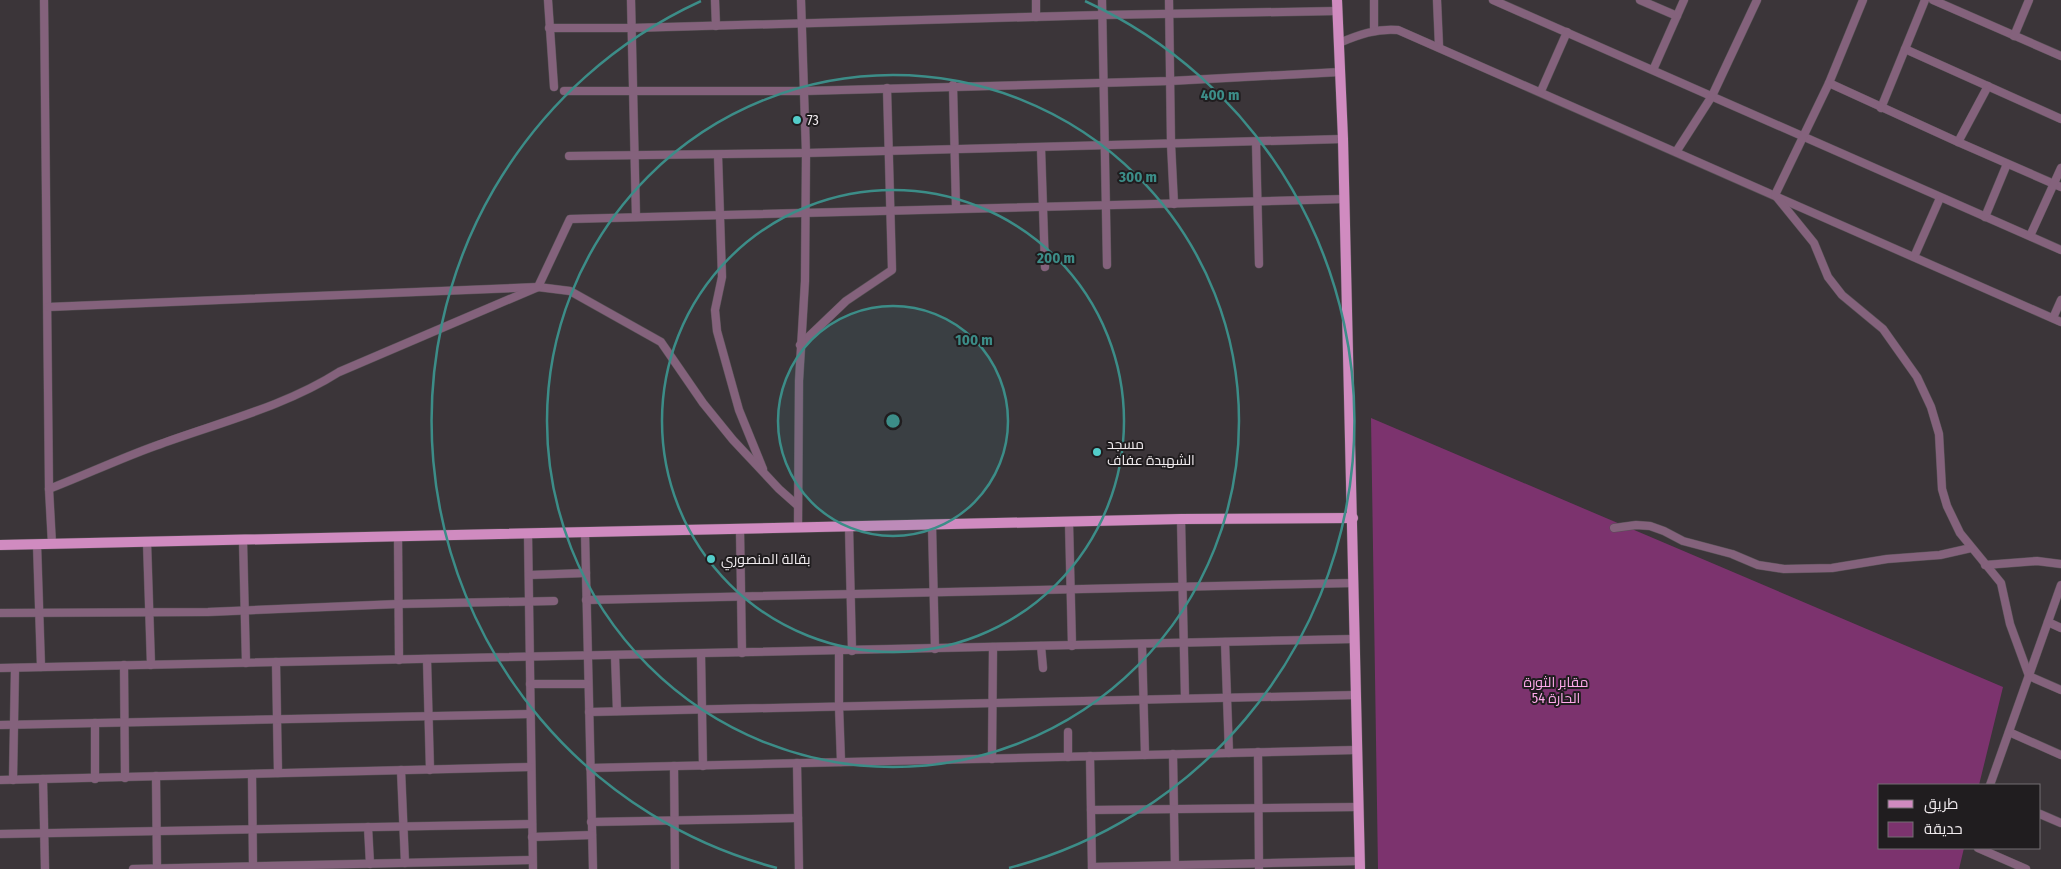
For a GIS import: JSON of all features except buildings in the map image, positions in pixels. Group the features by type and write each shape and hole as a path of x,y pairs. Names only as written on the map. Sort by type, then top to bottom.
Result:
{"main road":[{"path":"1337,0 1343,140 1360,865"},
{"path":"0,545 932,524 1353,518"}],"street":[{"path":"44,0 49,489 52,544"},
{"path":"548,0 554,87"},
{"path":"630,0 636,216"},
{"path":"715,0 716,26"},
{"path":"798,528 796,505 800,345 805,281 806,153 801,0"},
{"path":"1036,0 1036,17"},
{"path":"1102,0 1107,265"},
{"path":"1169,0 1171,144 1174,204"},
{"path":"1374,0 1374,31"},
{"path":"1437,0 1438,46"},
{"path":"1493,0 2061,250"},
{"path":"1640,0 1677,16"},
{"path":"1653,70 1684,0"},
{"path":"1676,152 1712,96 1757,0"},
{"path":"1775,195 1828,83 1863,0"},
{"path":"1881,108 1925,0"},
{"path":"1933,0 2061,56"},
{"path":"2014,36 2029,0"},
{"path":"549,28 802,25 1036,17 1337,12"},
{"path":"1339,43 1374,31 1398,30 2061,322"},
{"path":"1541,92 1567,32"},
{"path":"1905,49 2061,119"},
{"path":"564,91 804,91 952,85 1170,81 1340,72"},
{"path":"1828,83 2057,185"},
{"path":"952,85 956,208"},
{"path":"1958,142 1988,86"},
{"path":"800,345 846,302 892,270 887,88"},
{"path":"569,156 634,154 718,155 1343,140"},
{"path":"1256,142 1259,264"},
{"path":"1041,148 1045,267"},
{"path":"718,155 722,277 715,310 717,331 740,410 766,475"},
{"path":"1984,217 2007,164"},
{"path":"2030,236 2057,185 2061,168"},
{"path":"1775,195 1814,243 1828,277 1842,295 1883,330 1917,377 1931,407 1939,434 1942,489 1947,506 1960,533 2001,583 2010,624 2029,676 2061,690"},
{"path":"49,489 117,460 222,424 320,384 339,372 538,286 570,219 719,214 805,214 956,208 1106,206 1344,198"},
{"path":"1914,257 1940,198"},
{"path":"48,307 538,286 570,291 661,342 703,403 733,440 796,505"},
{"path":"2053,318 2061,300"},
{"path":"1181,520 1185,698"},
{"path":"1069,522 1072,646"},
{"path":"932,524 935,649"},
{"path":"850,526 852,651"},
{"path":"1614,528 1650,526 1664,530 1683,541 1732,554 1758,565 1784,569 1832,568 1887,559 1940,555 1972,548"},
{"path":"740,529 742,653"},
{"path":"585,532 593,869"},
{"path":"528,533 533,869"},
{"path":"398,536 399,660"},
{"path":"243,540 246,663"},
{"path":"147,542 150,665"},
{"path":"37,544 40,667"},
{"path":"1985,565 2037,561 2061,564"},
{"path":"529,575 586,573"},
{"path":"586,600 1354,583"},
{"path":"1990,784 2061,585"},
{"path":"0,613 244,610 398,604 554,601"},
{"path":"2048,622 2061,628"},
{"path":"0,668 588,657 1354,639"},
{"path":"1225,642 1229,753"},
{"path":"1142,644 1145,755"},
{"path":"1042,646 1043,668"},
{"path":"992,648 992,759"},
{"path":"839,651 841,762"},
{"path":"701,654 703,766"},
{"path":"616,656 617,711"},
{"path":"427,659 430,770"},
{"path":"276,662 278,773"},
{"path":"124,665 125,778"},
{"path":"13,780 15,668"},
{"path":"530,684 588,684"},
{"path":"589,712 1356,695"},
{"path":"0,725 530,714"},
{"path":"95,723 95,779"},
{"path":"1068,732 1068,757"},
{"path":"2009,732 2061,755"},
{"path":"590,768 1356,750"},
{"path":"1258,752 1259,866"},
{"path":"1173,754 1175,868"},
{"path":"1090,756 1092,868 1360,865"},
{"path":"797,763 799,869"},
{"path":"674,766 675,869"},
{"path":"0,780 531,767"},
{"path":"401,770 405,863"},
{"path":"252,774 253,866"},
{"path":"156,776 157,868"},
{"path":"43,779 44,869"},
{"path":"1091,810 1358,807"},
{"path":"2041,814 2061,823"},
{"path":"592,822 798,818"},
{"path":"0,834 532,824"},
{"path":"368,827 370,864"},
{"path":"532,837 592,835"},
{"path":"1980,849 2026,869"},
{"path":"133,869 532,860"}],"green space":[{"name":"مقابر الثورة الحارة 54","path":"1371,418 2003,687 1979,784 1878,784 1878,849 1964,849 1959,869 1378,869"}],"place":[{"name":"73","path":"797,120"},
{"name":"مسجد الشهيدة عفاف","path":"1097,452"},
{"name":"بقالة المنصوري","path":"711,559"}]}
